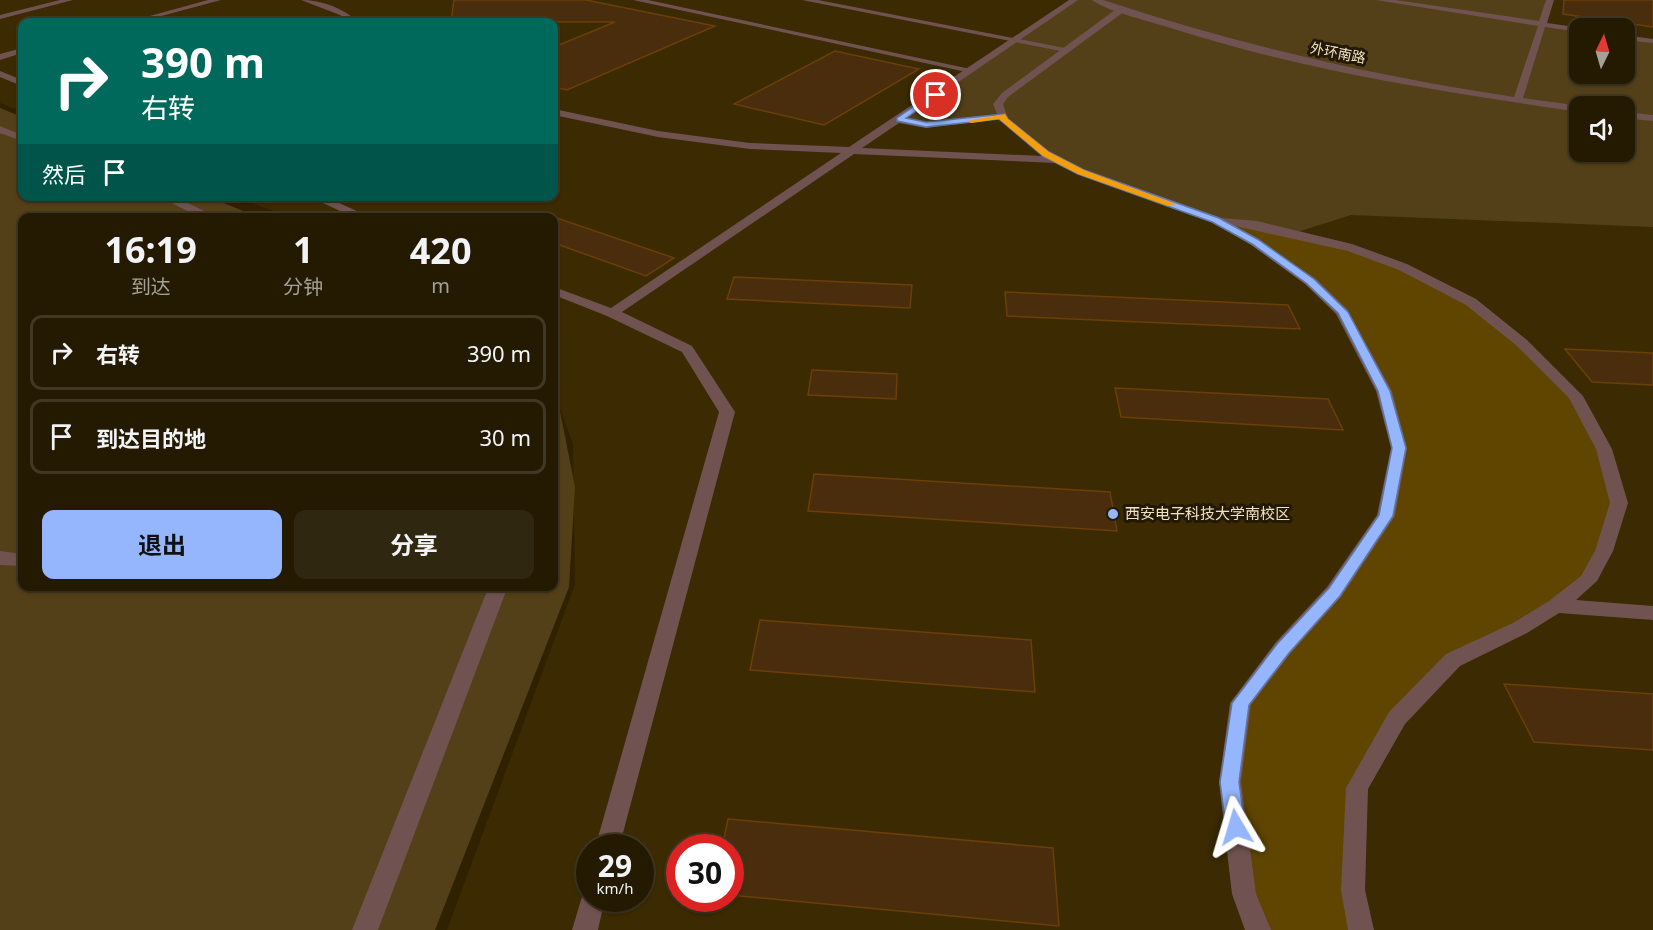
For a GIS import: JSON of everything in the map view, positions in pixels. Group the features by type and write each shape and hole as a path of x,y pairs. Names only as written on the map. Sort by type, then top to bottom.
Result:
{"street":[{"path":"0,17 69,0"},
{"path":"147,18 217,0"},
{"path":"305,0 344,14 349,18"},
{"path":"637,0 971,69"},
{"path":"806,0 1066,49"},
{"path":"612,314 1074,0"},
{"name":"外环南路","path":"1096,0 1128,4 1214,38 1322,64 1569,107"},
{"path":"1380,0 1569,28"},
{"path":"1518,100 1550,0"},
{"path":"1128,4 1005,95 998,104 1004,120 1058,160 1081,172 1215,220 1255,242 1310,281 1342,312 1384,391 1399,448 1386,516 1334,592 1283,648 1241,703 1230,782 1245,894 1258,930"},
{"path":"1635,38 1653,41"},
{"path":"0,57 18,52"},
{"path":"0,74 18,81"},
{"path":"558,113 658,134 739,145 1058,160"},
{"path":"899,120 926,125 1002,116"},
{"path":"1635,116 1653,118"},
{"path":"0,129 18,136"},
{"path":"174,201 201,213"},
{"path":"325,201 354,213"},
{"path":"1215,220 1294,233 1352,248 1403,267 1471,302 1522,343 1575,396 1604,449 1619,503 1604,551 1588,581 1556,606 1520,628 1453,660 1397,718 1357,788 1353,890 1361,930"},
{"path":"558,293 612,314 687,349 727,412 611,834"},
{"path":"0,558 18,560"},
{"path":"365,930 497,591"},
{"path":"1556,606 1653,613"},
{"path":"585,930 590,912"}],"shaded area":[{"name":"西安电子科技大学南校区","path":"0,0 1653,0 1653,930 447,930 575,584 573,444 558,404 558,213 279,213 247,201 558,201 558,18 18,18 18,110 0,103"},
{"path":"1074,0 1550,0 1542,24 1569,28 1569,84 1635,84 1635,38 1653,41 1653,227 1351,215 1294,233 1216,220 1081,172 1046,154 1002,116 944,124 899,120"},
{"path":"0,108 18,115 18,201 219,201 248,213 18,213 18,591 558,591 558,401 575,487 569,587 435,930 0,930"},
{"path":"1216,220 1360,251 1471,302 1575,396 1619,503 1604,551 1556,606 1453,660 1357,788 1361,930 1258,930 1230,782 1241,703 1386,516 1399,448 1360,341 1310,281"}],"building":[{"path":"454,0 586,0 715,26 567,90 558,88 558,45 615,22 558,22 558,18 452,18"},
{"path":"1564,0 1653,0 1653,27 1635,24 1635,18 1591,18 1563,14"},
{"path":"835,51 919,69 824,125 734,104"},
{"path":"558,218 674,258 646,276 558,244"},
{"path":"734,277 912,285 910,308 727,299"},
{"path":"1005,292 1288,305 1300,329 1007,316"},
{"path":"1565,349 1653,353 1653,385 1592,382"},
{"path":"812,370 897,374 896,399 808,395"},
{"path":"1115,388 1328,399 1343,430 1121,417"},
{"path":"814,474 1110,492 1117,531 808,511"},
{"path":"760,620 1031,640 1035,692 750,670"},
{"path":"1504,684 1653,694 1653,750 1534,742"},
{"path":"728,819 1053,848 1059,926 744,896 744,834 725,834"}],"slow traffic":[{"path":"971,121 1002,116 1046,154 1081,172 1171,204"}],"place":[{"name":"西安电子科技大学南校区","path":"1113,514"}],"route":[{"path":"936,95 899,120 926,125 1002,116 1046,154 1081,172 1215,220 1255,242 1310,281 1342,312 1384,391 1399,448 1386,516 1334,592 1283,648 1241,703 1230,782 1236,827"}]}
